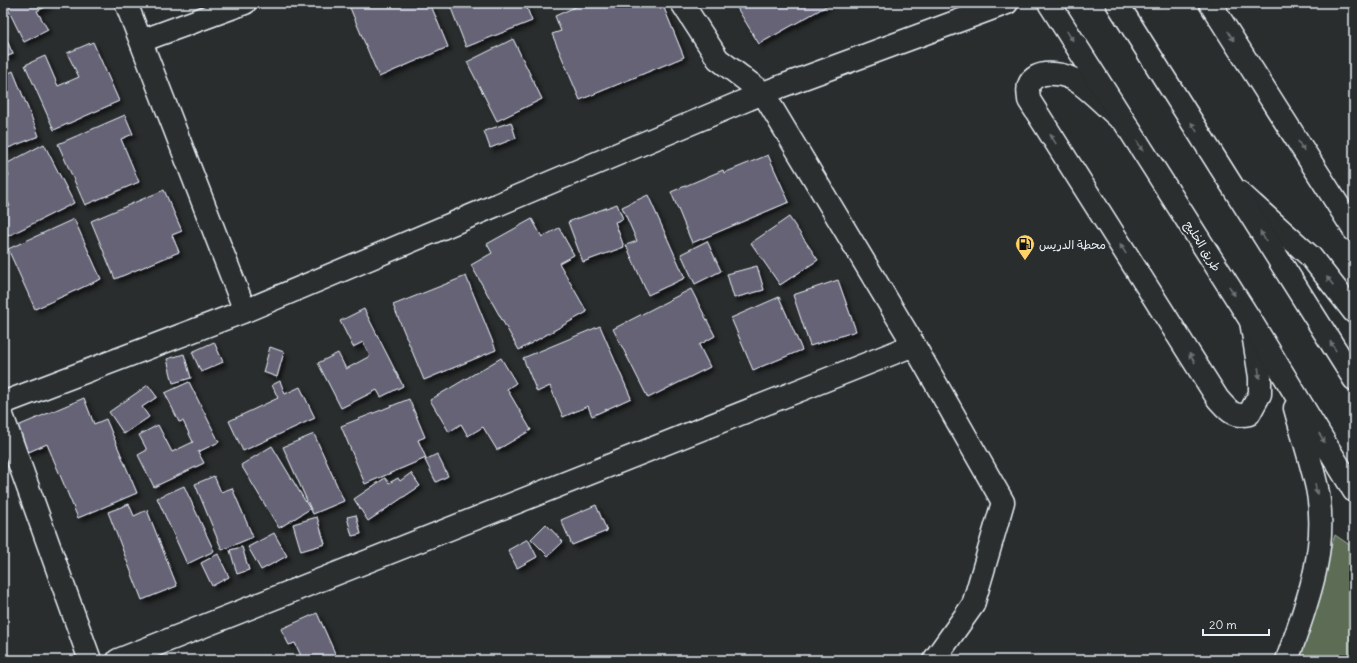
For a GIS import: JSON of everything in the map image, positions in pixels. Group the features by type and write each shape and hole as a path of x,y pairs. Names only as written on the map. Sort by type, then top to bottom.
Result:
{"street":[{"path":"126,3 245,311"},
{"path":"141,41 245,3"},
{"path":"682,3 718,59 763,93 914,345 1002,502 973,605 934,660"},
{"path":"3,402 245,311 763,93 1007,3"},
{"name":"طريق الخليج","path":"1049,3 1251,321 1354,491"},
{"path":"1116,3 1354,379"},
{"path":"1210,3 1354,230"},
{"path":"1127,126 1073,79 1059,75 1046,74 1035,76 1028,85 1029,100 1218,399 1230,413 1240,416 1249,414 1260,394 1260,377 1251,321"},
{"path":"1229,183 1311,256 1354,312"},
{"path":"118,660 914,345"},
{"path":"1287,660 1309,600 1318,560 1320,524 1317,488 1289,384"},
{"path":"3,418 90,660"}],"green space":[{"path":"1335,535 1354,548 1354,660 1294,660"}],"building":[{"path":"5,3 53,3 37,11 48,30 24,42"},
{"path":"348,3 430,3 448,47 379,77"},
{"path":"449,3 525,3 532,21 466,47"},
{"path":"584,3 631,3 633,6 641,3 662,3 684,57 580,100 552,34 561,31 555,16"},
{"path":"734,3 832,3 759,44"},
{"path":"3,32 13,54 3,58"},
{"path":"513,39 542,99 497,121 467,62"},
{"path":"93,42 119,101 54,130 25,65 45,56 58,86 79,77 67,53"},
{"path":"13,71 39,136 3,150 3,76"},
{"path":"125,115 133,134 121,139 139,182 85,205 58,144"},
{"path":"511,122 516,138 490,148 484,131"},
{"path":"44,144 74,203 8,236 3,226 3,209 10,206 3,192 3,179 9,176 4,165"},
{"path":"768,155 789,202 692,243 671,192 723,170 724,173"},
{"path":"164,190 182,231 172,235 179,252 115,279 91,221"},
{"path":"648,195 685,278 648,295 626,245 637,241 622,207"},
{"path":"617,204 623,219 615,222 624,247 583,262 568,222"},
{"path":"789,217 818,260 780,285 751,243"},
{"path":"74,219 101,279 35,309 8,249"},
{"path":"532,219 542,237 559,228 574,255 559,263 587,312 519,350 471,265 492,253 487,244"},
{"path":"707,241 721,271 695,284 681,254"},
{"path":"757,266 764,290 734,298 727,274"},
{"path":"466,276 496,350 424,380 393,305"},
{"path":"838,280 856,331 810,346 793,295"},
{"path":"691,289 715,336 699,345 710,367 648,398 613,329"},
{"path":"779,297 802,350 753,370 731,318"},
{"path":"364,309 403,386 381,397 377,390 341,408 318,363 338,353 346,369 370,356 363,342 353,347 340,321"},
{"path":"600,326 631,398 592,416 588,406 563,417 550,386 537,392 523,358"},
{"path":"214,342 223,362 201,372 192,352"},
{"path":"270,347 284,352 277,377 263,372"},
{"path":"184,354 191,378 173,383 167,359"},
{"path":"501,358 516,383 507,389 531,430 497,450 483,427 468,436 461,424 449,432 430,400"},
{"path":"280,381 285,394 300,387 315,418 243,451 229,421 278,398 272,385"},
{"path":"189,382 219,442 198,452 204,463 154,487 138,455 147,450 139,435 158,425 172,452 193,442 183,421 179,422 165,393"},
{"path":"148,385 157,397 142,407 149,417 124,434 109,412"},
{"path":"84,398 94,424 106,419 137,493 78,518 47,444 24,454 13,428"},
{"path":"409,399 425,437 418,440 426,458 365,484 341,426"},
{"path":"314,434 344,501 313,514 283,447"},
{"path":"272,446 310,509 279,528 241,465"},
{"path":"437,454 448,476 436,482 425,460"},
{"path":"411,473 420,486 368,521 354,499 385,478 389,483 398,478 400,481"},
{"path":"214,476 221,492 232,488 253,537 222,550 195,484"},
{"path":"184,486 214,551 187,564 157,498"},
{"path":"129,504 134,516 147,510 177,586 142,600 108,512"},
{"path":"596,505 607,531 572,545 561,520"},
{"path":"356,515 361,534 352,536 347,517"},
{"path":"317,517 325,544 301,551 293,524"},
{"path":"546,524 563,542 548,556 531,539"},
{"path":"274,533 287,556 261,570 248,547"},
{"path":"528,539 537,557 517,568 508,550"},
{"path":"242,547 249,570 237,574 230,550"},
{"path":"218,554 229,577 212,586 201,563"},
{"path":"317,613 338,660 303,660 295,643 289,645 281,629"}],"place":[{"name":"محطة الدريس","path":"1025,261"}]}
